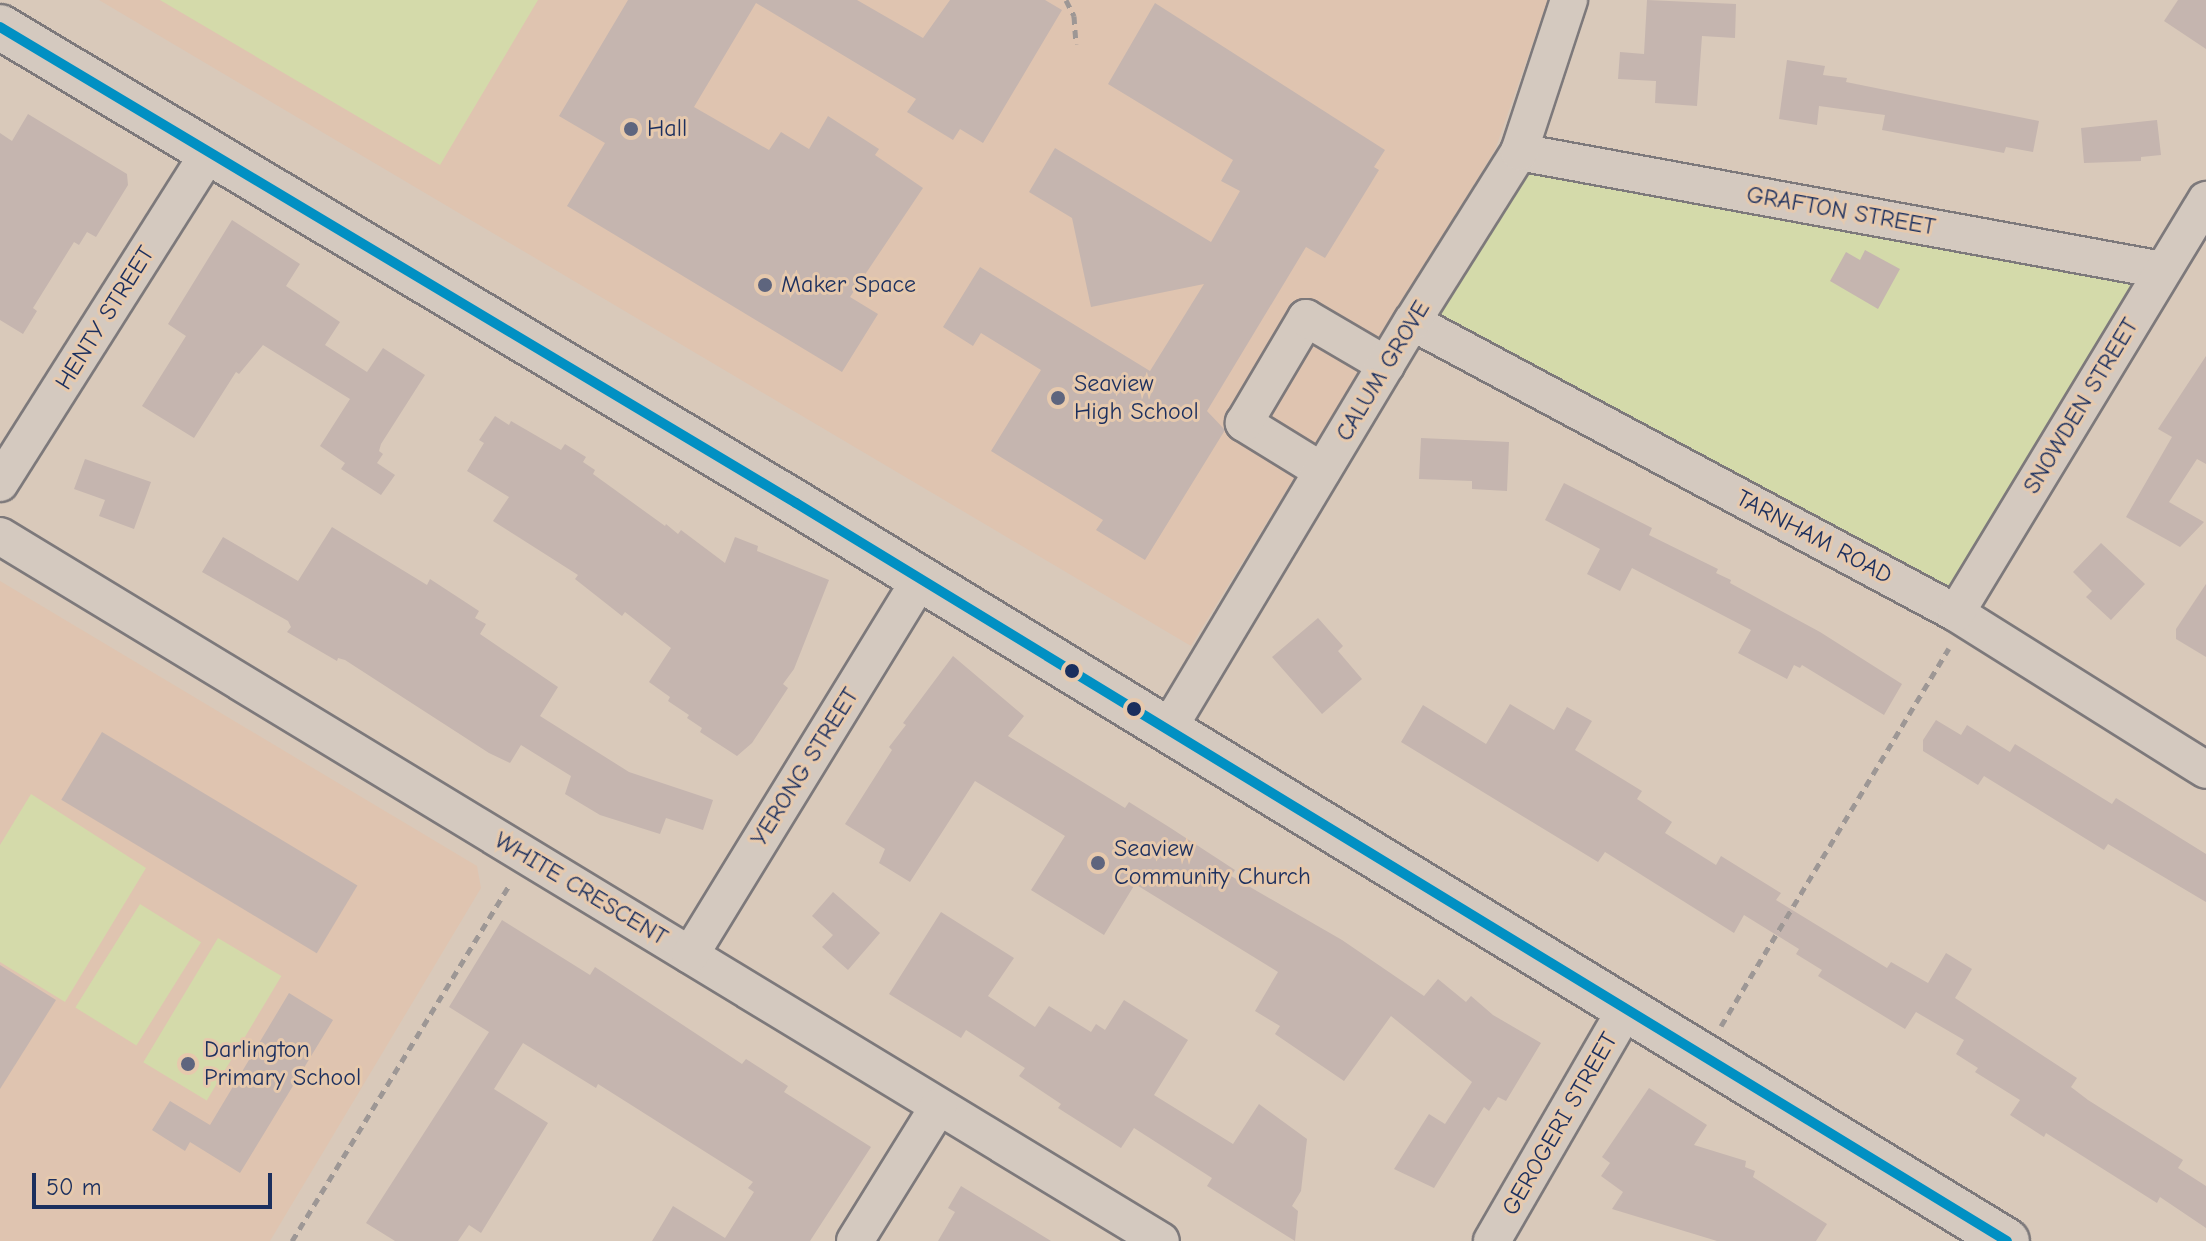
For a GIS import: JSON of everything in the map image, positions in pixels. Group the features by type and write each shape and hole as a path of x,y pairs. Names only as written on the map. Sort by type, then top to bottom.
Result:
{"main road":[{"path":"0,27 1168,729 2007,1241"}],"street":[{"name":"CALUM GROVE","path":"1168,729 1412,322 1519,152 1569,0"},
{"name":"GRAFTON STREET","path":"1519,152 2162,270"},
{"name":"HENTY STREET","path":"0,483 209,153"},
{"name":"SNOWDEN STREET","path":"1961,616 2206,200"},
{"path":"1322,471 1244,423 1298,331 1306,318 1386,365"},
{"name":"TARNHAM ROAD","path":"1412,322 1961,616 2206,770"},
{"name":"WHITE CRESCENT","path":"0,536 1161,1241"},
{"name":"YERONG STREET","path":"690,955 920,580"},
{"name":"GEROGERI STREET","path":"1492,1241 1627,1007"},
{"path":"855,1241 938,1107"}],"path":[{"path":"1066,0 1074,16 1076,44"},
{"path":"1704,1055 1961,616"},
{"path":"292,1241 527,856"}],"shaded area":[{"name":"Seaview High School","path":"99,0 1548,0 1495,150 1191,646"},
{"name":"Darlington Primary School","path":"0,581 477,866 481,888 270,1241 0,1241"}],"green space":[{"path":"160,0 538,0 440,165"},
{"path":"1523,162 2151,276 1954,603 1423,321"},
{"path":"31,794 146,868 65,1002 0,962 0,845"},
{"path":"140,904 201,942 136,1046 75,1007"},
{"path":"218,938 281,976 207,1100 143,1062"}],"building":[{"path":"628,0 857,0 923,38 950,0 1045,0 1062,10 983,143 960,129 953,140 907,112 916,99 756,3 694,107 769,150 781,132 809,149 828,116 879,149 875,155 923,188 850,297 878,314 842,372 567,206 605,143 559,116"},
{"path":"1647,0 1736,4 1735,38 1702,36 1697,106 1655,103 1656,81 1618,79 1620,52 1644,54"},
{"path":"2178,0 2206,0 2206,49 2164,21"},
{"path":"1155,3 1385,150 1374,167 1379,170 1325,258 1306,247 1207,411 1225,430 1145,560 1096,530 1103,520 991,451 1041,370 981,333 973,346 943,327 980,267 1150,371 1204,284 1091,307 1072,218 1029,192 1055,148 1211,242 1240,191 1221,181 1233,160 1108,84"},
{"path":"1787,60 1825,66 1823,75 1847,78 1846,82 2039,121 2033,152 2006,147 2004,153 1882,130 1885,115 1819,106 1817,125 1779,119"},
{"path":"28,114 127,174 128,185 96,237 87,232 79,245 74,242 33,308 37,311 23,334 0,320 0,133 12,141"},
{"path":"2157,120 2161,155 2141,157 2141,161 2084,163 2081,128"},
{"path":"232,220 300,264 286,286 340,322 325,345 367,372 383,348 425,375 381,444 379,451 383,454 377,463 395,475 381,495 341,469 345,463 320,446 350,399 263,345 239,374 236,372 194,438 142,406 186,336 168,324"},
{"path":"1865,250 1900,269 1878,309 1830,281 1846,252 1860,260"},
{"path":"2206,356 2206,464 2197,459 2169,502 2204,522 2180,547 2126,517 2172,437 2158,429"},
{"path":"495,416 509,425 511,421 561,450 565,444 586,457 583,462 595,470 593,474 665,526 678,534 681,530 725,563 735,537 758,546 757,551 829,580 794,669 783,684 788,688 752,743 737,756 700,732 702,728 687,718 689,715 668,701 670,697 649,682 671,648 625,612 622,616 575,579 578,575 493,521 509,497 467,471 484,443 479,440"},
{"path":"1421,438 1509,442 1507,491 1472,489 1472,481 1419,479"},
{"path":"85,459 151,482 134,529 99,516 105,500 74,489"},
{"path":"1564,483 1652,528 1649,535 1718,569 1716,573 1731,580 1730,583 1820,632 1902,684 1884,715 1802,665 1800,668 1794,665 1787,679 1738,653 1751,630 1632,568 1620,591 1587,574 1600,549 1545,520"},
{"path":"332,527 427,585 430,579 479,611 475,618 486,624 480,634 558,687 540,716 629,772 713,800 703,830 666,818 660,834 600,815 565,794 571,776 521,745 510,763 489,753 345,660 338,658 337,661 287,632 291,627 288,621 202,572 223,537 298,581"},
{"path":"2101,543 2145,584 2111,620 2086,597 2092,591 2073,572"},
{"path":"2206,584 2206,657 2176,639 2176,629"},
{"path":"1318,618 1343,646 1338,651 1362,679 1322,714 1272,657"},
{"path":"953,656 1024,716 1008,736 1125,808 1129,802 1169,827 1235,870 1231,876 1342,940 1424,996 1438,979 1466,1002 1471,996 1493,1015 1541,1043 1506,1101 1498,1097 1489,1111 1484,1107 1434,1188 1394,1169 1429,1114 1445,1124 1472,1082 1391,1016 1344,1081 1275,1034 1280,1026 1255,1011 1278,972 1135,884 1104,935 1031,890 1065,836 975,781 910,882 879,863 885,849 845,824 892,750 889,747 906,725 903,723"},
{"path":"1510,704 1554,730 1567,707 1592,721 1575,750 1642,791 1637,799 1672,822 1665,833 1716,865 1721,856 1781,893 1776,900 1887,968 1891,962 1928,983 1946,953 1972,969 1955,998 2077,1078 2071,1087 2088,1100 2183,1160 2178,1168 2206,1186 2206,1228 2160,1197 2157,1203 2046,1133 2044,1137 2010,1115 2020,1100 1975,1072 1978,1068 1956,1054 1964,1040 1916,1012 1905,1029 1818,976 1822,970 1796,954 1799,949 1744,915 1734,933 1605,852 1598,862 1401,742 1423,705 1486,744"},
{"path":"1936,720 1961,735 1967,725 2010,752 2015,744 2112,804 2116,798 2206,854 2206,902 2108,844 2104,850 1984,776 1978,785 1923,751 1923,740"},
{"path":"102,732 357,885 317,953 61,800"},
{"path":"833,892 880,933 848,970 822,947 833,935 812,916"},
{"path":"941,912 1014,958 988,996 1035,1027 1049,1006 1091,1032 1096,1024 1105,1030 1124,1000 1188,1040 1154,1095 1233,1144 1259,1104 1307,1139 1301,1191 1292,1206 1298,1211 1295,1241 1207,1186 1212,1178 1134,1128 1121,1148 1058,1108 1061,1104 1019,1076 1025,1068 966,1030 961,1038 889,994"},
{"path":"502,920 590,975 595,967 742,1064 746,1059 788,1086 784,1092 871,1147 810,1241 652,1241 673,1206 725,1238 754,1192 748,1188 753,1182 598,1084 596,1088 523,1043 494,1089 548,1123 481,1233 469,1225 458,1241 395,1241 366,1223 489,1032 449,1007"},
{"path":"0,965 56,1000 0,1089"},
{"path":"289,993 333,1020 240,1173 190,1142 185,1151 152,1130 170,1101 210,1125"},
{"path":"1649,1088 1707,1125 1694,1145 1746,1161 1745,1167 1755,1171 1753,1177 1827,1224 1816,1241 1717,1241 1612,1209 1623,1192 1601,1176 1610,1163 1602,1157"},
{"path":"961,1186 1051,1241 938,1241 955,1212 948,1208"}],"transit line":[{"path":"0,27 796,503 2007,1241"}],"place":[{"name":"Hall","path":"631,129"},
{"name":"Maker Space","path":"765,285"},
{"name":"Seaview High School","path":"1058,398"},
{"name":"Seaview Community Church","path":"1098,863"},
{"name":"Darlington Primary School","path":"188,1064"}]}
